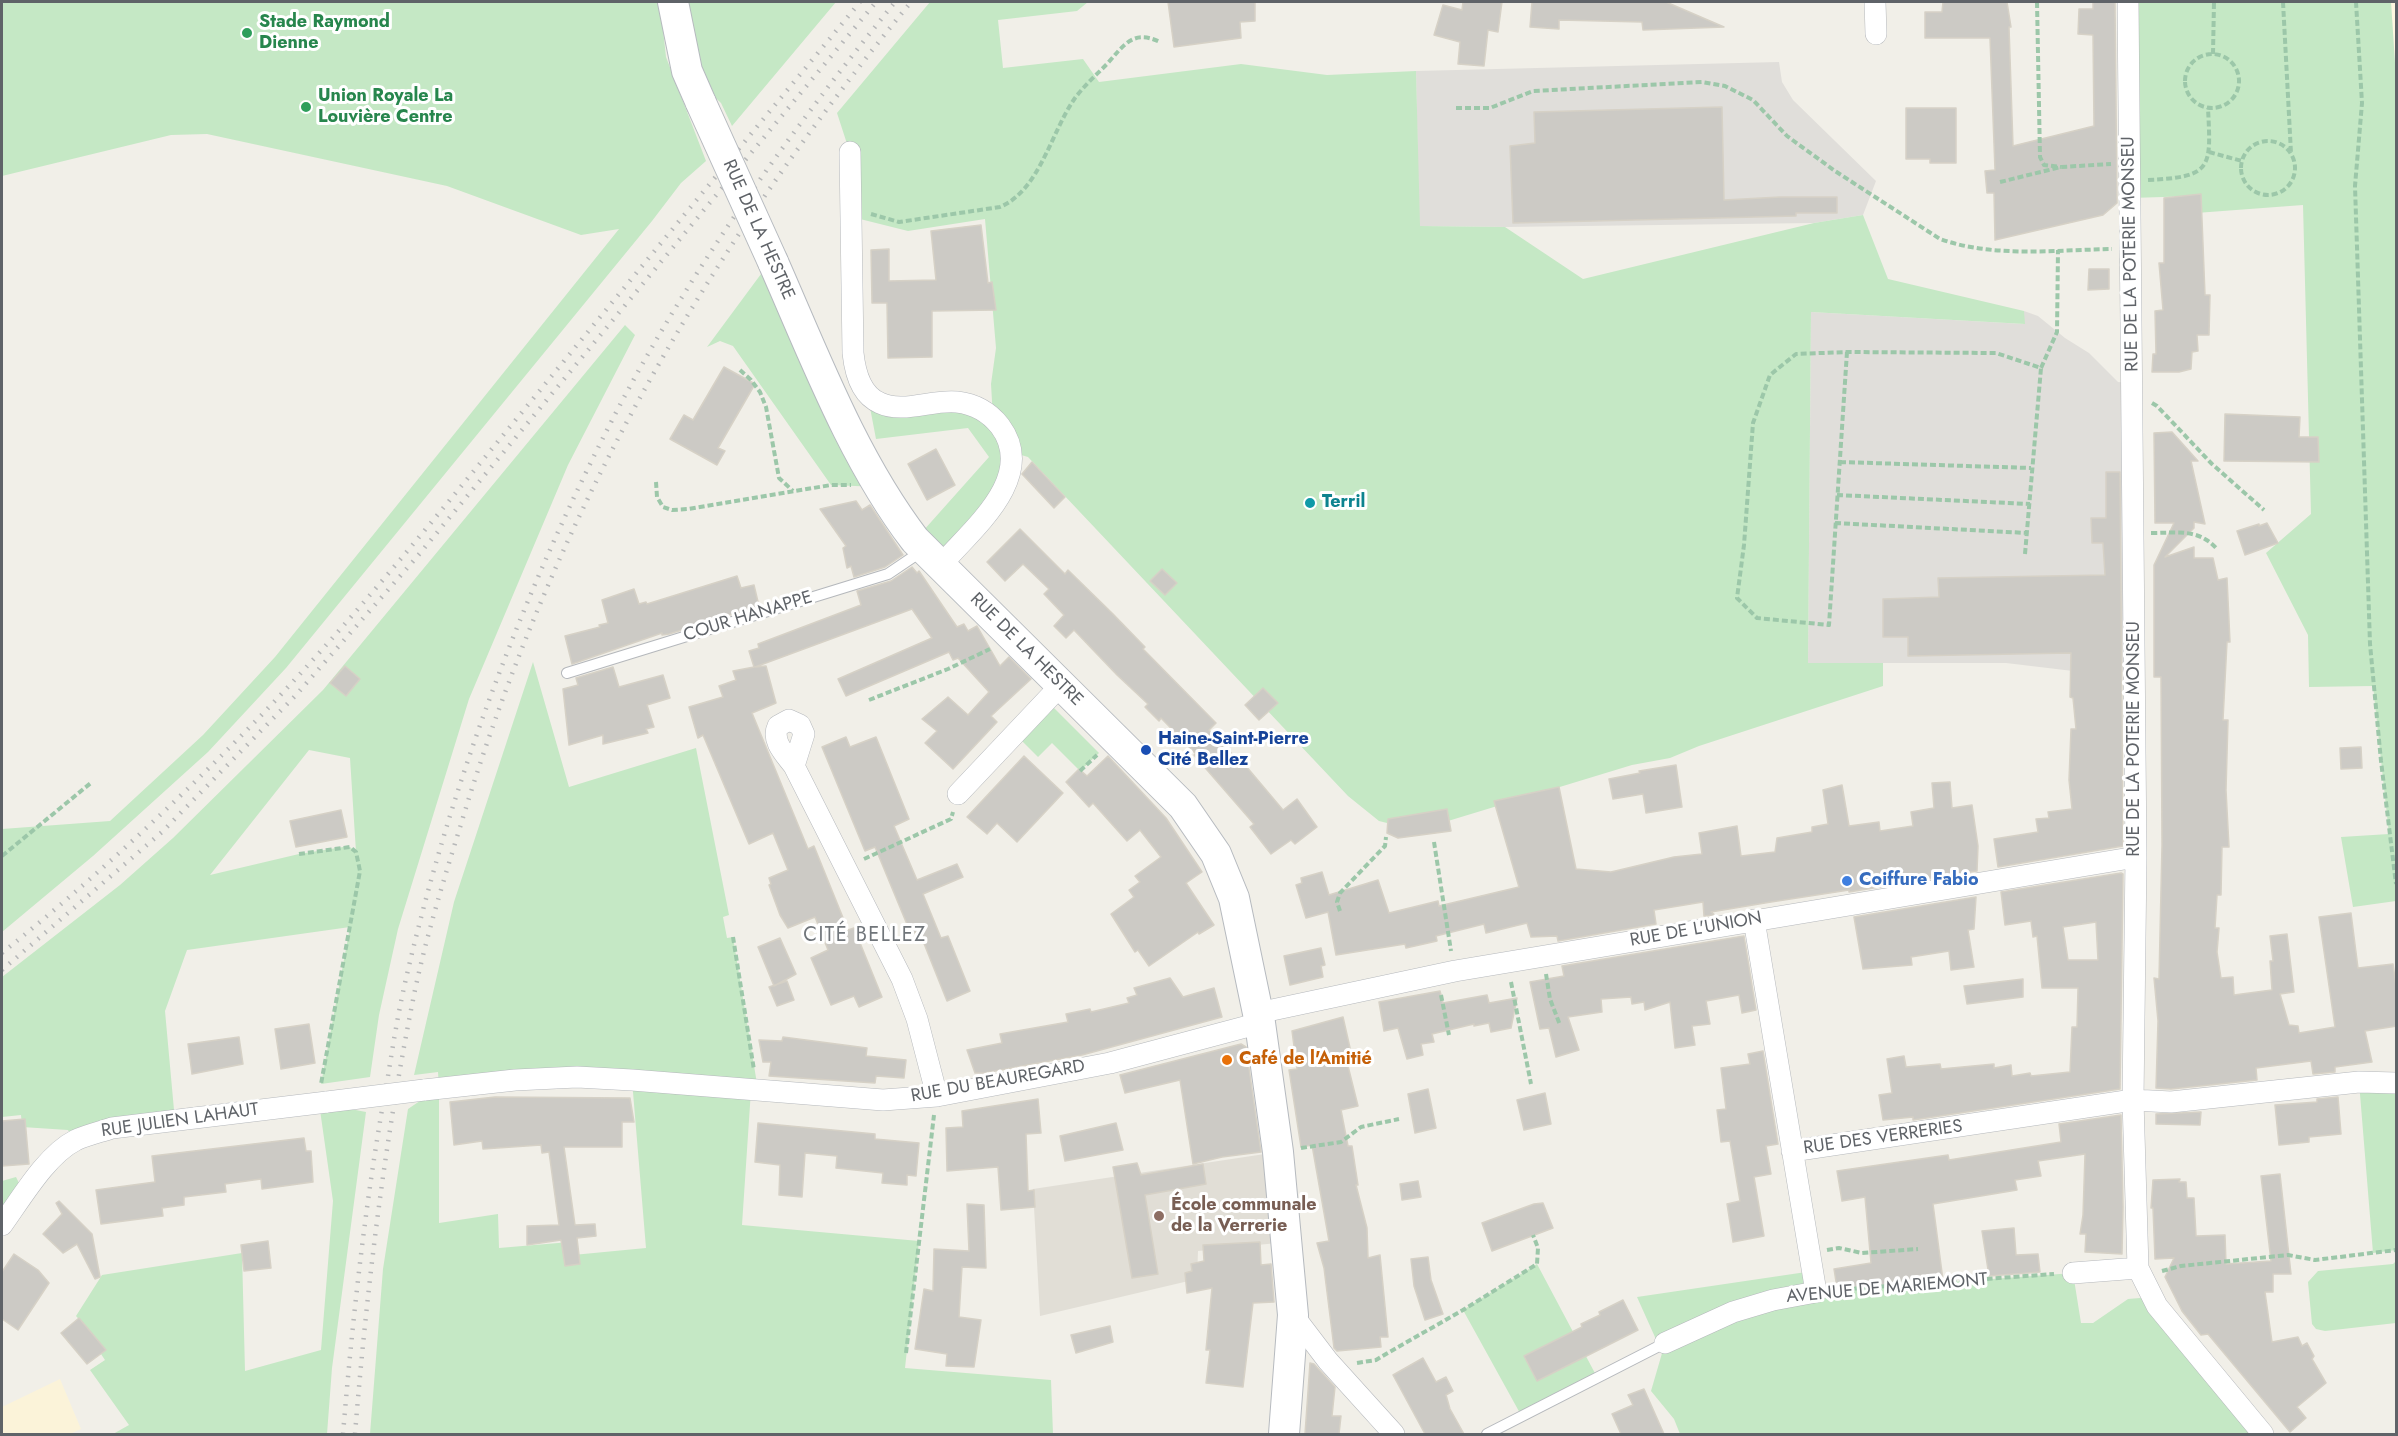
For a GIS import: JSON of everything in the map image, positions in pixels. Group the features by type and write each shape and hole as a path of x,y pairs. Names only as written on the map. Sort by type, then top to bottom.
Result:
{"street":[{"name":"RUE DE LA HESTRE","path":"673,2 687,70 701,104 828,388 879,487 906,529 932,557 1183,806 1216,854 1231,889 1259,1018 1278,1152 1293,1315 1284,1434"},
{"path":"1875,2 1876,34"},
{"name":"RUE DE LA POTERIE MONSEU","path":"2128,2 2136,857 2133,1100 2140,1272 2157,1306 2263,1434"},
{"path":"850,153 853,353 856,372 868,397 892,407 956,401 969,404 994,418 1005,434 1011,451 1011,465 1004,490 932,557"},
{"path":"958,794 1061,685"},
{"path":"794,766 910,998 937,1096"},
{"name":"RUE DE L'UNION","path":"1259,1018 1446,973 2136,857"},
{"name":"RUE DES VERRERIES","path":"1754,920 1792,1151 2133,1100"},
{"name":"RUE DU BEAUREGARD","path":"551,1077 633,1080 883,1100 937,1096 1110,1063 1259,1018"},
{"name":"RUE JULIEN LAHAUT","path":"2,1225 39,1174 60,1152 74,1141 112,1128 551,1077"},
{"path":"2133,1100 2171,1102 2359,1082 2397,1083"},
{"path":"1792,1151 1816,1292"},
{"path":"2073,1273 2140,1272"},
{"name":"AVENUE DE MARIEMONT","path":"1665,1342 1733,1312 1773,1300 1816,1292"},
{"path":"1293,1315 1330,1363 1394,1434"}],"lane":[{"name":"COUR HANAPPE","path":"567,673 888,574 932,557"},
{"name":"AVENUE DE MARIEMONT","path":"1487,1434 1665,1342"}],"path":[{"path":"2037,2 2040,157 2044,165 2179,178 2194,174 2202,169 2208,160 2208,108"},
{"path":"2214,2 2214,54"},
{"path":"2283,2 2291,154 2294,162 2293,179 2288,187 2273,195 2255,193 2248,187 2243,179 2242,161 2246,153 2260,142 2278,143 2291,154"},
{"path":"2356,2 2362,104 2355,186 2370,645 2381,761 2397,884"},
{"path":"851,208 899,222 999,207 1010,202 1022,192 1033,176 1076,98 1119,51 1137,36 1150,37 1160,42"},
{"path":"2214,54 2230,60 2235,67 2239,83 2237,92 2225,105 2208,108 2192,99 2185,83 2186,74 2196,59 2214,54"},
{"path":"1456,108 1490,108 1533,91 1702,82 1725,86 1753,100 1786,136 1835,171 1940,239 1958,245 1990,250 2131,249"},
{"path":"2209,152 2242,161"},
{"path":"2000,182 2061,167"},
{"path":"2025,554 2041,368 2057,332 2058,250"},
{"path":"1847,352 1829,625 1756,618 1737,598 1744,545 1753,423 1770,375 1796,354 1847,352 1996,353 2041,368"},
{"path":"740,370 760,392 766,407 779,478 784,485 794,491"},
{"path":"2132,402 2149,402 2157,406 2212,464 2264,510"},
{"path":"1840,462 2031,468"},
{"path":"656,482 657,497 663,507 672,510 831,485 879,487"},
{"path":"1837,495 2030,504"},
{"path":"1835,523 2027,533"},
{"path":"2133,533 2195,533 2210,541 2217,549"},
{"path":"869,700 948,669 992,648 1009,633"},
{"path":"2,856 92,782"},
{"path":"845,867 951,819 958,794"},
{"path":"1340,912 1337,902 1340,892 1385,846 1386,837"},
{"path":"1434,842 1446,973 1449,1035"},
{"path":"298,854 350,847 356,852 360,871 323,1102"},
{"path":"733,937 758,1090"},
{"path":"1543,956 1550,999 1560,1025"},
{"path":"1507,962 1531,1084"},
{"path":"906,1353 937,1096"},
{"path":"1278,1152 1341,1142 1361,1126 1399,1119"},
{"path":"1330,1363 1351,1364 1376,1360 1464,1310 1537,1264 1538,1248 1533,1235"},
{"path":"1809,1252 1839,1248 1863,1253 1918,1249"},
{"path":"2140,1272 2288,1255 2315,1260 2397,1250"},
{"name":"AVENUE DE MARIEMONT","path":"1816,1292 2073,1273"}],"shaded area":[{"path":"2391,2 2396,2 2396,78"},
{"path":"1779,62 1782,82 1793,100 1876,181 1863,215 1814,223 1419,226 1416,71"},
{"path":"2024,311 2038,316 2065,338 2089,353 2118,382 2132,383 2135,672 2073,671 2006,663 1808,663 1811,312 2024,324"},
{"name":"École communale de la Verrerie","path":"1278,1152 1287,1242 1198,1251 1197,1279 1040,1316 1033,1189"}],"green space":[{"name":"Union Royale La Louvière Centre","path":"2,2 660,2 666,57 706,161 681,183 286,668 208,752 93,856 2,932 2,829 110,821 203,735 275,657 619,229 581,235 447,186 207,134 171,135 2,176"},
{"path":"673,2 836,2 732,126 721,103 687,71"},
{"path":"930,2 1088,2 1077,11 998,20 1003,68 1083,59 1099,82 1241,64 1327,75 1416,71 1420,226 1505,227 1583,279 1814,223 1863,215 1888,279 2024,311 2025,324 1811,312 1808,663 1883,663 1883,686 1699,746 1670,758 1632,765 1448,821 1411,829 1379,821 1348,796 1028,457 1011,452 1011,465 941,565 915,540 989,457 968,428 876,439 868,397 942,402 993,418 991,384 996,348 985,219 908,231 852,217 850,153 837,113"},
{"path":"2128,2 2391,2 2396,78 2396,901 2353,907 2341,837 2389,834 2373,686 2309,687 2308,635 2266,553 2311,514 2303,205 2196,213 2196,196 2130,198"},
{"path":"761,274 828,388 879,487 831,485 733,346 720,341 707,347"},
{"path":"625,325 635,335 568,465 469,699 398,929 379,1015 370,1077 321,1084 350,927 187,950 165,1011 175,1121 74,1141 68,1130 22,1127 21,1115 2,1117 2,977 120,885 173,838 323,690","holes":["309,750 350,758 356,852 350,847 343,847 299,854 210,875"]},
{"path":"533,662 569,787 696,748 729,915 723,917 727,938 733,937 758,1090 751,1090 742,1225 919,1241 905,1368 1051,1380 1053,1434 370,1434 383,1269 408,1109 439,1088 438,1072 414,1075 454,902","holes":["632,1080 646,1248 573,1255 570,1242 499,1248 498,1214 439,1223 439,1088"]},
{"path":"1053,707 1099,753 1080,771 1052,743 1038,757 1022,741"},
{"path":"2359,1082 2396,1083 2396,1250 2373,1253"},
{"path":"319,1103 366,1112 332,1368 327,1434 113,1434 129,1425 90,1370 105,1360 99,1351 104,1348 76,1316 102,1275 242,1253 245,1371 321,1350 333,1201"},
{"path":"16,1177 19,1183 2,1208 2,1181"},
{"path":"2396,1261 2396,1323 2325,1331 2316,1329 2312,1324 2308,1282 2318,1271 2393,1264"},
{"path":"1537,1264 1597,1377 1521,1415 1463,1310"},
{"path":"1813,1271 1817,1292 2073,1273 2081,1323 2093,1323 2128,1299 2152,1297 2263,1434 1680,1434 1674,1419 1651,1391 1665,1343 1659,1346 1637,1297"}],"sand":[{"path":"60,1379 81,1429 70,1434 2,1434 2,1407"}],"building":[{"path":"1168,2 1255,2 1255,21 1240,22 1241,38 1174,47"},
{"path":"1463,2 1502,2 1498,32 1488,30 1484,66 1458,64 1460,42 1434,35 1443,5 1462,10"},
{"path":"1532,2 1666,2 1724,27 1643,30 1642,22 1559,20 1559,29 1530,27"},
{"path":"1943,2 2007,2 2011,27 2009,27 2013,146 2094,126 2093,35 2078,34 2079,9 2093,9 2093,2 2115,2 2117,203 2103,215 1995,240 1994,193 1987,193 1985,171 1995,170 1990,38 1925,38 1925,12 1942,12"},
{"path":"1722,107 1724,200 1837,197 1837,213 1513,223 1510,146 1535,143 1534,112"},
{"path":"1906,108 1956,108 1956,163 1930,163 1930,159 1906,159"},
{"path":"2201,194 2205,295 2210,295 2209,335 2197,335 2198,351 2192,352 2191,369 2179,372 2152,372 2153,354 2156,354 2155,311 2163,310 2159,263 2164,263 2164,198"},
{"path":"981,225 988,283 992,282 996,310 932,311 932,357 888,358 887,303 872,303 871,250 889,249 889,281 936,280 931,231"},
{"path":"2089,269 2109,269 2109,289 2088,290"},
{"path":"724,367 755,384 718,448 725,451 717,465 670,439 684,415 693,420"},
{"path":"2225,414 2300,417 2299,437 2318,437 2319,462 2224,461"},
{"path":"2172,432 2198,461 2191,461 2205,524 2194,522 2194,528 2165,557 2194,547 2194,558 2213,558 2218,580 2227,578 2230,642 2227,642 2223,720 2228,720 2226,790 2229,847 2222,847 2221,895 2217,895 2215,928 2219,928 2217,952 2221,978 2233,977 2234,995 2272,990 2270,961 2273,961 2270,936 2287,934 2294,992 2280,994 2289,1025 2298,1026 2299,1033 2335,1027 2319,917 2351,913 2358,968 2393,964 2397,993 2397,1026 2365,1031 2372,1062 2335,1067 2335,1072 2313,1074 2311,1061 2256,1068 2257,1080 2171,1089 2156,1088 2158,1021 2154,978 2159,979 2162,845 2161,677 2154,677 2154,565 2174,523 2155,523 2154,433"},
{"path":"936,449 955,485 927,500 908,464"},
{"path":"1032,462 1065,497 1054,508 1022,474"},
{"path":"2106,472 2120,472 2123,846 1998,867 1994,839 2038,832 2036,819 2049,818 2048,812 2072,809 2069,780 2071,729 2076,729 2073,698 2070,697 2071,653 1908,656 1908,637 1883,637 1883,599 1939,597 1938,578 2105,575 2103,543 2092,543 2091,518 2106,518"},
{"path":"856,501 862,510 870,505 903,555 885,567 854,577 851,566 847,568 843,548 846,546 820,509"},
{"path":"2267,523 2278,543 2245,555 2237,531"},
{"path":"1020,529 1065,574 1068,570 1145,647 1143,649 1216,723 1209,730 1238,760 1240,759 1283,810 1297,799 1317,827 1295,844 1291,840 1271,854 1250,827 1254,824 1194,755 1196,754 1161,718 1159,721 1145,707 1148,704 1074,630 1066,638 1054,626 1064,615 1044,594 1049,589 1023,564 1005,581 987,562"},
{"path":"912,567 917,573 919,571 957,627 964,624 968,631 977,626 1000,666 1009,657 1031,679 991,716 997,722 953,769 925,743 937,731 922,719 948,697 968,715 989,692 958,658 953,660 949,652 846,696 838,679 932,638 912,609 755,667 766,666 776,703 752,713 808,849 814,846 848,930 854,928 882,997 859,1007 854,996 831,1005 811,958 828,950 815,917 788,928 780,915 769,885 771,884 769,878 788,870 773,833 749,844 703,735 698,738 689,707 723,697 719,686 736,680 733,671 754,667 749,651 759,648 758,644 861,605 857,591 891,581"},
{"path":"1162,569 1177,583 1165,595 1150,581"},
{"path":"737,576 741,588 754,585 759,606 669,634 662,635 662,633 572,664 565,636 608,623 602,600 634,589 639,604 646,602 647,604"},
{"path":"345,666 360,679 346,696 330,683"},
{"path":"613,667 619,687 663,675 670,698 647,705 654,727 646,729 648,733 603,744 603,735 569,745 563,689 578,685 576,678"},
{"path":"1263,688 1278,703 1259,720 1245,705"},
{"path":"846,737 850,747 876,737 909,819 894,826 917,880 957,864 963,877 923,894 941,938 948,936 970,991 947,1001 919,931 911,934 875,847 865,851 822,747"},
{"path":"2361,747 2362,768 2341,769 2340,748"},
{"path":"1024,756 1063,793 1017,842 997,823 987,834 967,817"},
{"path":"1108,756 1166,818 1202,872 1186,883 1214,925 1199,934 1198,932 1149,966 1138,950 1135,952 1111,914 1134,897 1129,890 1140,882 1135,876 1161,857 1140,830 1127,841 1093,803 1089,807 1066,782 1079,769 1087,776"},
{"path":"1676,765 1682,807 1646,813 1643,794 1613,799 1609,779"},
{"path":"1950,782 1952,808 1972,805 1978,846 1977,871 1711,912 1715,915 1704,916 1703,902 1654,910 1656,924 1558,941 1557,936 1531,937 1527,923 1486,933 1484,924 1436,936 1437,941 1406,948 1405,944 1336,955 1328,912 1306,918 1296,885 1302,883 1301,878 1322,872 1329,895 1378,880 1389,913 1438,901 1439,906 1519,887 1494,801 1559,787 1576,869 1611,872 1674,857 1702,854 1699,833 1737,826 1741,856 1775,852 1777,838 1812,832 1812,827 1828,824 1823,790 1842,785 1849,826 1879,822 1880,831 1913,826 1911,812 1934,808 1932,783"},
{"path":"1447,809 1451,831 1398,838 1387,833 1388,819"},
{"path":"341,810 347,837 296,847 290,821"},
{"path":"2123,874 2120,1089 1913,1120 1913,1117 1883,1120 1879,1095 1892,1093 1887,1059 1904,1056 1906,1067 1940,1064 1941,1069 1994,1064 1994,1068 2011,1065 2012,1076 2070,1072 2072,1027 2077,1027 2078,988 2042,988 2037,936 2033,937 2031,921 2005,925 2001,892","holes":["2096,922 2098,960 2068,960 2063,927"]},
{"path":"1976,897 1974,929 1968,930 1974,967 1951,970 1949,951 1911,957 1912,965 1863,969 1854,917"},
{"path":"1744,936 1756,1010 1742,1013 1739,995 1706,1001 1710,1024 1692,1026 1695,1045 1675,1048 1670,1002 1645,1010 1644,1002 1632,1004 1631,997 1601,999 1602,1012 1568,1017 1579,1050 1556,1057 1549,1028 1540,1029 1530,982 1564,976 1562,966"},
{"path":"780,938 796,974 774,986 758,947"},
{"path":"1321,948 1325,965 1321,966 1323,977 1290,985 1284,956"},
{"path":"1170,978 1183,997 1214,988 1222,1017 1082,1055 975,1073 967,1050 1002,1043 1000,1034 1068,1022 1066,1014 1090,1009 1091,1012 1129,1003 1127,998 1137,995 1134,988"},
{"path":"2023,979 2023,997 1967,1004 1964,986"},
{"path":"787,981 794,1000 777,1006 769,987"},
{"path":"1440,991 1443,1003 1487,995 1489,1003 1517,998 1511,1028 1491,1032 1489,1023 1474,1026 1474,1024 1432,1034 1434,1042 1421,1044 1423,1055 1407,1059 1398,1028 1384,1031 1379,1002"},
{"path":"1343,1017 1353,1061 1347,1062 1358,1106 1341,1110 1348,1146 1352,1146 1358,1185 1356,1185 1367,1228 1368,1258 1380,1255 1388,1337 1380,1337 1381,1347 1337,1351 1334,1348 1324,1268 1317,1243 1329,1241 1312,1145 1301,1147 1289,1070 1297,1069 1292,1031"},
{"path":"309,1024 315,1063 281,1069 275,1029"},
{"path":"239,1037 243,1064 192,1074 188,1044"},
{"path":"783,1037 867,1048 866,1056 906,1060 904,1078 876,1076 875,1083 769,1076 771,1062 763,1062 759,1040 782,1041"},
{"path":"1241,1044 1246,1047 1261,1152 1222,1157 1193,1164 1180,1080 1125,1093 1120,1075"},
{"path":"1763,1051 1778,1144 1766,1146 1771,1174 1754,1177 1764,1236 1733,1242 1727,1204 1740,1201 1730,1141 1721,1142 1717,1110 1726,1109 1721,1068 1750,1064 1748,1054"},
{"path":"1428,1089 1436,1128 1415,1133 1408,1094"},
{"path":"1545,1093 1551,1124 1524,1130 1517,1100"},
{"path":"495,1097 630,1098 634,1122 622,1122 622,1147 564,1147 575,1225 595,1224 596,1236 577,1238 580,1264 565,1266 561,1240 527,1245 527,1226 559,1225 549,1152 542,1153 541,1145 483,1149 482,1141 454,1145 450,1102"},
{"path":"2338,1097 2341,1134 2309,1137 2309,1142 2279,1145 2275,1105 2317,1102 2317,1099"},
{"path":"1038,1099 1041,1133 1026,1134 1028,1191 1034,1190 1035,1207 1001,1210 998,1167 947,1171 946,1128 963,1127 962,1111"},
{"path":"2201,1112 2200,1125 2156,1124 2156,1114"},
{"path":"2121,1115 2122,1254 2085,1252 2086,1234 2080,1234 2083,1215 2085,1154 2038,1161 2041,1176 2015,1180 2017,1190 1933,1204 1943,1280 1837,1288 1834,1269 1871,1263 1865,1197 1842,1201 1837,1171 1948,1155 1949,1160 2061,1142 2059,1124"},
{"path":"25,1119 29,1164 2,1166 2,1121"},
{"path":"758,1123 875,1134 875,1139 919,1143 916,1176 907,1175 907,1185 882,1183 883,1173 836,1168 837,1156 805,1153 802,1197 779,1195 780,1165 755,1162"},
{"path":"1116,1123 1123,1150 1065,1161 1060,1136"},
{"path":"304,1138 306,1151 311,1151 313,1182 262,1189 261,1179 225,1184 226,1192 184,1197 184,1205 162,1208 163,1216 101,1224 96,1190 155,1182 152,1156"},
{"path":"1137,1163 1141,1175 1203,1164 1206,1184 1145,1195 1158,1274 1132,1278 1113,1167"},
{"path":"2280,1174 2291,1274 2273,1274 2273,1292 2265,1292 2272,1342 2298,1337 2302,1346 2307,1343 2314,1356 2312,1359 2326,1383 2297,1407 2306,1418 2290,1432 2208,1334 2201,1335 2182,1311 2165,1277 2174,1258 2155,1259 2153,1208 2151,1208 2153,1180 2180,1179 2179,1182 2186,1182 2187,1198 2194,1198 2196,1236 2225,1235 2226,1264 2271,1261 2261,1176"},
{"path":"1418,1181 1421,1197 1402,1200 1400,1184"},
{"path":"59,1201 92,1234 100,1277 95,1279 77,1244 63,1253 43,1234 62,1214 56,1203"},
{"path":"1543,1203 1553,1228 1492,1251 1482,1223 1534,1204"},
{"path":"967,1204 984,1205 986,1268 962,1267 959,1317 981,1320 974,1367 946,1366 947,1354 915,1349 924,1289 933,1291 934,1249 969,1251"},
{"path":"2014,1228 2016,1255 2038,1254 2040,1272 1989,1276 1982,1231"},
{"path":"268,1241 271,1268 244,1271 241,1245"},
{"path":"1260,1242 1261,1265 1271,1264 1274,1302 1253,1303 1243,1387 1206,1383 1210,1350 1206,1350 1212,1288 1187,1293 1185,1273 1192,1271 1191,1264 1204,1261 1203,1245"},
{"path":"14,1254 38,1270 49,1283 18,1330 2,1319 2,1272"},
{"path":"1428,1257 1431,1280 1443,1314 1425,1320 1414,1286 1411,1259"},
{"path":"1623,1300 1638,1330 1537,1381 1524,1356 1582,1327 1581,1324 1600,1315 1599,1312"},
{"path":"79,1318 106,1350 87,1364 61,1333"},
{"path":"1110,1326 1113,1342 1076,1353 1071,1335"},
{"path":"1423,1358 1436,1382 1446,1377 1453,1391 1446,1395 1450,1409 1464,1434 1425,1434 1393,1375"},
{"path":"1310,1363 1314,1364 1335,1387 1332,1416 1341,1416 1339,1434 1305,1434"},
{"path":"1644,1389 1664,1434 1621,1434 1612,1414 1633,1405 1628,1395"}],"railway":[{"path":"2,953 65,901 157,818 245,732 320,652 427,527 860,2"},
{"path":"2,970 162,832 296,695 416,558 876,2"},
{"path":"343,1434 367,1210 400,1006 445,833 494,686 553,543 586,472 650,350 714,246 784,146 895,2"},
{"path":"355,1434 378,1212 404,1045 425,948 442,886 499,709 542,599 591,493 644,390 703,290 767,192 837,96 911,2"}],"place":[{"name":"Stade Raymond Dienne","path":"247,33"},
{"name":"Union Royale La Louvière Centre","path":"306,107"},
{"name":"Terril","path":"1310,503"},
{"name":"Haine-Saint-Pierre Cité Bellez","path":"1146,750"},
{"name":"Coiffure Fabio","path":"1847,881"},
{"name":"Café de l'Amitié","path":"1227,1060"},
{"name":"École communale de la Verrerie","path":"1159,1216"}],"district":[{"name":"CITÉ BELLEZ","path":"865,936"}]}
